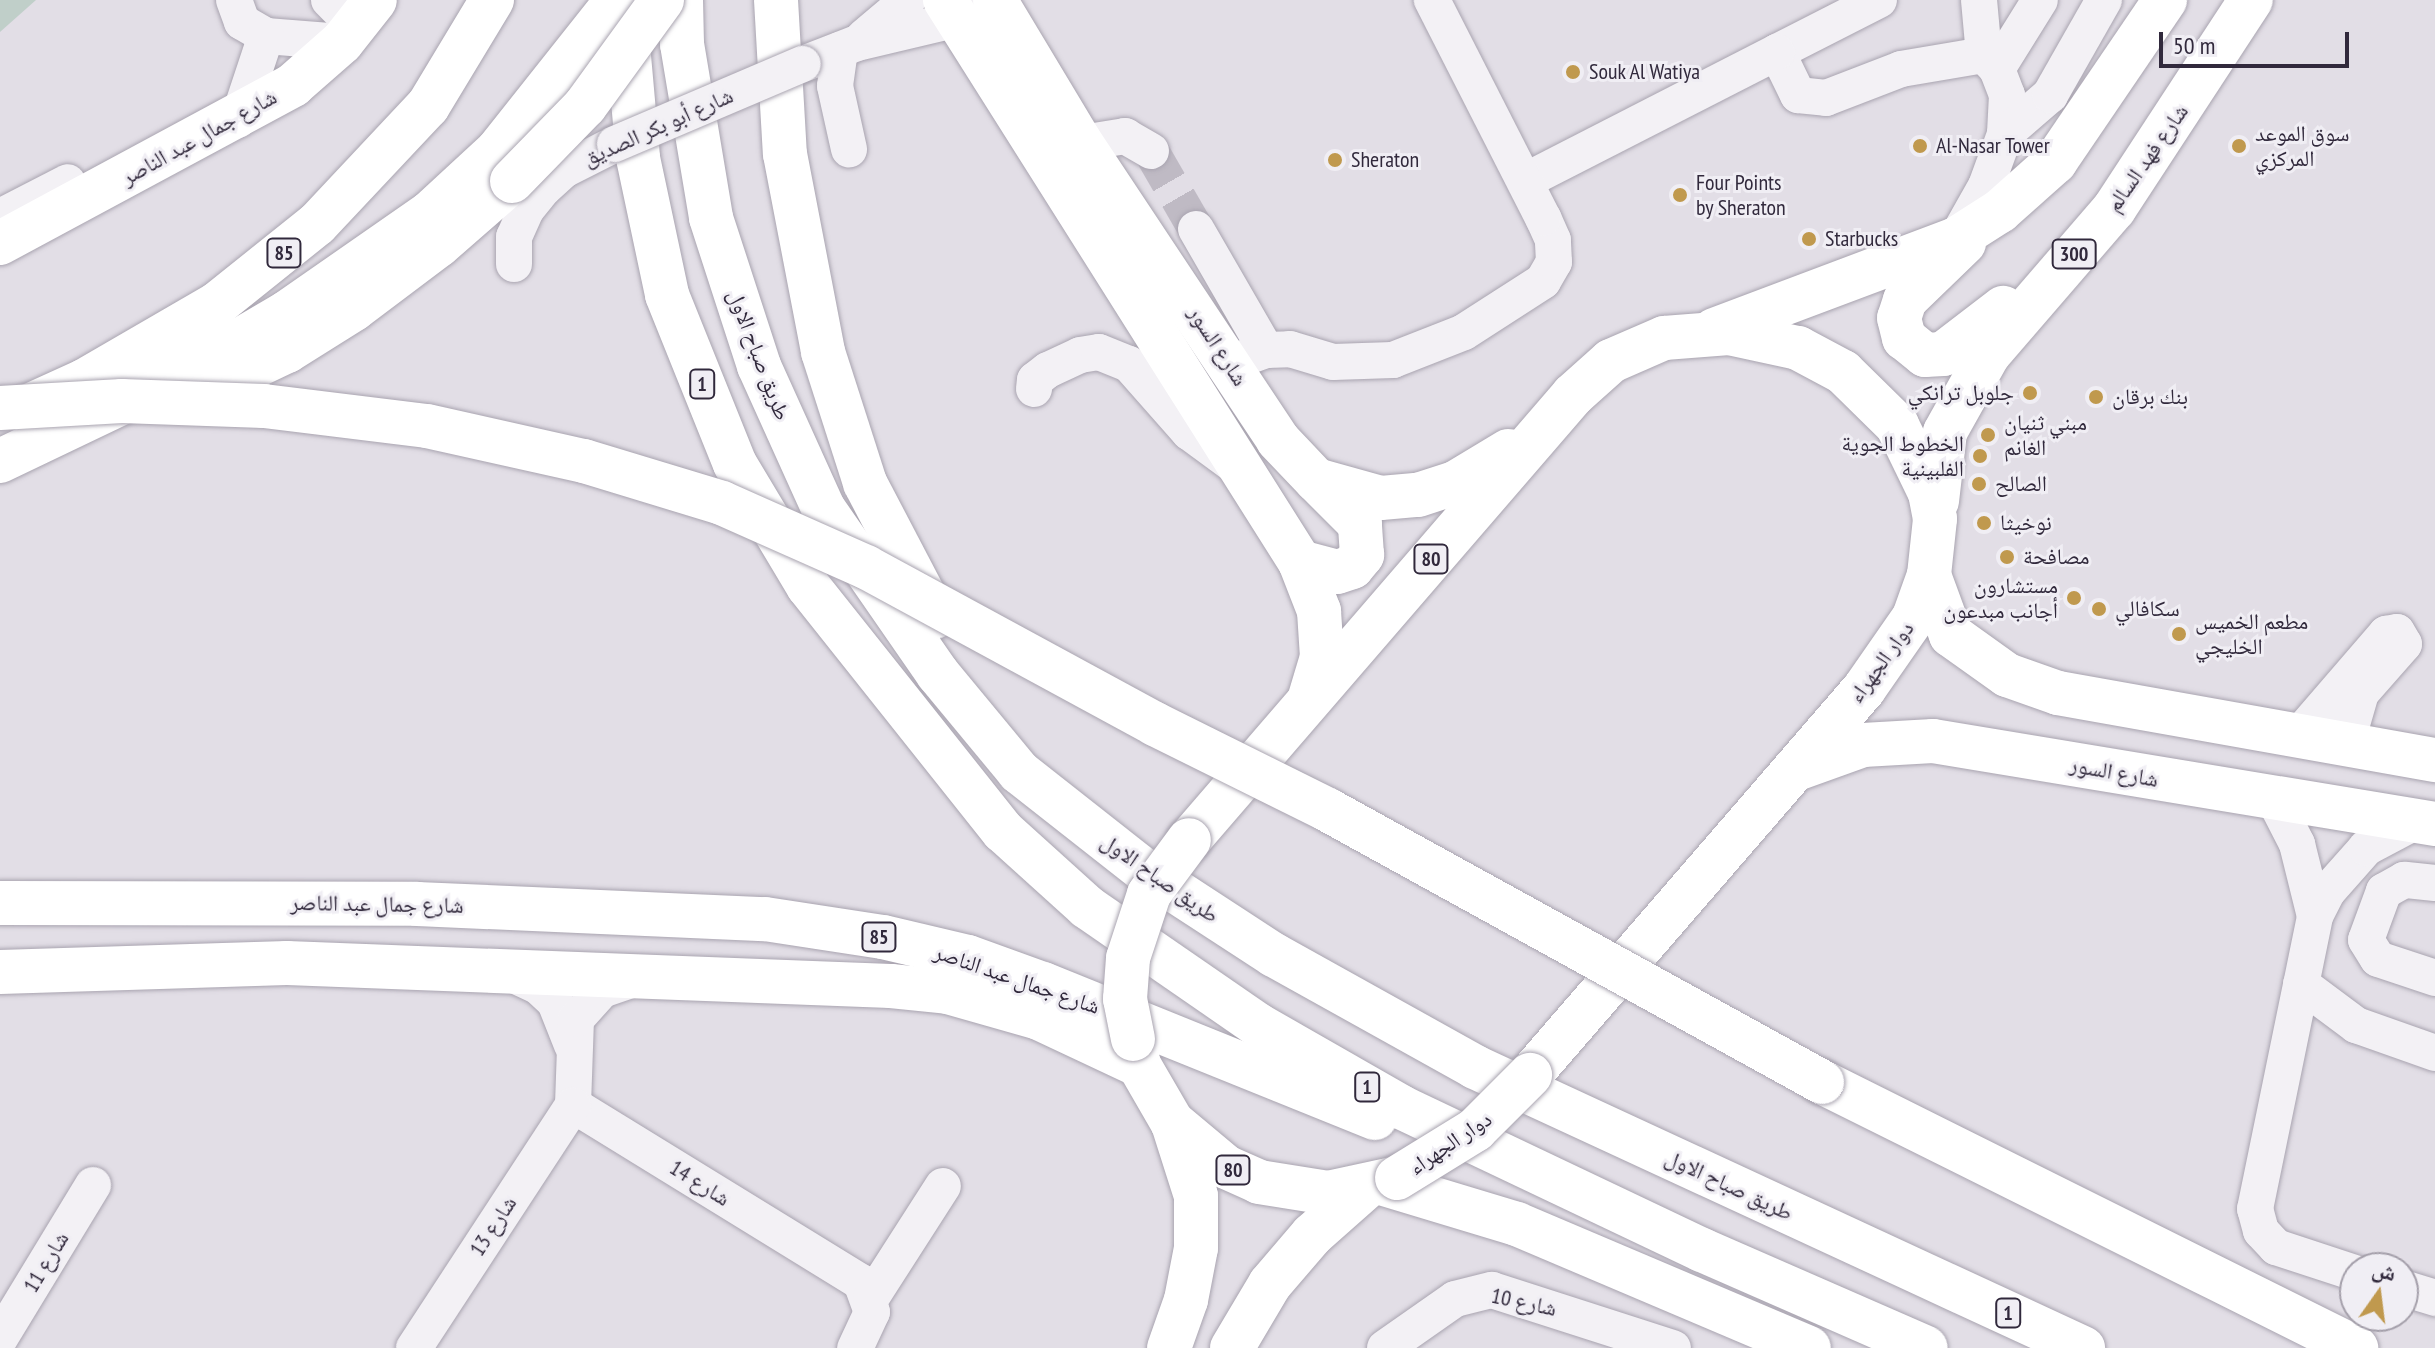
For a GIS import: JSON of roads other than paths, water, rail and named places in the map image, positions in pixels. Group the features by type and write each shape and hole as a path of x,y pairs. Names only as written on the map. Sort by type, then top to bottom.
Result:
{"main road":[{"name":"85","path":"0,419 143,348 268,266 354,188 428,106 492,0"},
{"path":"0,461 184,373 356,268 430,213 498,150 617,0"},
{"name":"1","path":"624,0 638,158 667,295 735,464 808,586 1003,831 1087,907 1258,1025 1401,1107 1702,1250 1926,1348"},
{"path":"0,479 287,351 400,276 512,181 585,106 662,0"},
{"name":"طريق صباح الاول","path":"681,0 682,44 711,218 759,366 823,508 938,674 1019,772 1145,871 1274,955 1475,1067 2083,1348"},
{"path":"776,0 785,154 807,288 865,483 942,630 1034,755 1145,871"},
{"path":"2055,276 2012,301 1953,350 1935,356 1916,350 1900,329 1901,309 1969,232 2055,162 2165,0"},
{"name":"شارع فهد السالم","path":"1935,519 1945,432 1988,355 2114,209 2251,0"},
{"name":"شارع السور","path":"972,5 1248,357 1278,440 1360,524 1365,542 1352,567 1337,572 1300,562"},
{"name":"شارع السور","path":"972,5 1300,562 1320,626 1322,657 1308,701"},
{"name":"شارع جمال عبد الناصر","path":"0,243 238,120 293,85 347,13"},
{"path":"1708,332 1969,232"},
{"name":"دوار الجهراء","path":"1708,332 1749,335 1798,348 1863,388 1910,446 1935,519 1929,575 1914,617 1887,661 1797,769 1530,1075 1475,1130 1381,1183 1293,1190 1259,1182 1207,1154 1172,1122 1136,1052 1125,999 1128,958 1149,894 1189,840 1541,431 1611,361 1664,338 1708,332"},
{"path":"0,408 122,401 264,406 427,426 584,461 722,503 866,567 1155,724 1328,810 1822,1082 2356,1348"},
{"path":"1316,480 1381,498 1418,495 1455,483 1541,431"},
{"path":"1929,575 1951,635 2007,675 2099,702 2435,760"},
{"path":"2097,769 2084,758 2077,735 2085,712 2099,702"},
{"name":"شارع السور","path":"1797,769 1824,756 1898,740 1977,747 2426,822"},
{"name":"شارع جمال عبد الناصر","path":"0,903 432,904 765,919 883,937 968,957 1043,984 1702,1250"},
{"name":"شارع جمال عبد الناصر","path":"0,972 287,963 486,966 948,992 1039,1018 1136,1052"},
{"name":"80","path":"1169,1348 1186,1300 1196,1248 1196,1196 1172,1122"},
{"path":"1381,1183 1517,1224 1809,1348"},
{"name":"80","path":"1232,1348 1270,1284 1312,1235 1381,1183"}],"street":[{"path":"234,0 242,22 266,36 347,13"},
{"name":"شارع أبو بكر الصديق","path":"848,47 908,0"},
{"path":"1196,229 1248,357 1290,349 1333,362 1393,360 1464,332 1543,281 1554,262 1553,240 1432,0"},
{"path":"1525,181 1777,52 1829,11 1879,0"},
{"path":"1969,232 2005,134 2007,95 1990,62 1979,0"},
{"path":"1777,52 1798,95 1826,98 1901,69 1990,62 2040,0"},
{"path":"2005,134 2050,95 2104,0"},
{"name":"شارع أبو بكر الصديق","path":"514,264 514,237 526,210 564,170 615,144 803,64 972,5"},
{"path":"238,120 266,36"},
{"path":"848,47 835,86 849,149"},
{"path":"1082,143 1125,136 1151,151"},
{"path":"0,217 99,168 154,163"},
{"path":"1034,389 1035,380 1048,370 1080,355 1099,352 1129,364 1189,432 1249,476"},
{"path":"2298,736 2386,634 2397,632 2404,644 2361,693 2346,745"},
{"path":"2274,799 2297,844 2315,916"},
{"path":"2339,1268 2276,1247 2257,1221 2301,984 2315,916 2328,891 2356,858 2426,822"},
{"path":"2435,883 2404,880 2384,891 2366,940 2378,959 2435,978"},
{"path":"486,966 539,987 555,1002 572,1045"},
{"path":"573,1105 572,1045 576,1019 602,990 655,974"},
{"path":"2301,984 2356,1025 2435,1053"},
{"name":"شارع 14","path":"573,1105 861,1282 871,1298"},
{"name":"شارع 13","path":"414,1348 573,1105"},
{"name":"شارع 11","path":"0,1338 93,1185"},
{"path":"855,1348 869,1327 871,1298 943,1186"},
{"name":"شارع 10","path":"1385,1348 1455,1299 1492,1290 1673,1348"}],"tunnel":[{"path":"1151,151 1196,229"}],"place":[{"name":"Souk Al Watiya","path":"1573,72"},
{"name":"Al-Nasar Tower","path":"1920,146"},
{"name":"سوق الموعد المركزي","path":"2239,146"},
{"name":"Sheraton","path":"1335,160"},
{"name":"Four Points by Sheraton","path":"1680,195"},
{"name":"Starbucks","path":"1809,239"},
{"name":"جلوبل ترانكي","path":"2030,393"},
{"name":"بنك برقان","path":"2096,397"},
{"name":"مبني ثنيان الغانم","path":"1988,435"},
{"name":"الخطوط الجوية الفلبينية","path":"1980,456"},
{"name":"الصالح","path":"1979,484"},
{"name":"نوخيثا","path":"1984,523"},
{"name":"مصافحة","path":"2007,557"},
{"name":"مستشارون أجانب مبدعون","path":"2074,598"},
{"name":"سكافالي","path":"2099,609"},
{"name":"مطعم الخميس الخليجي","path":"2179,634"}]}
